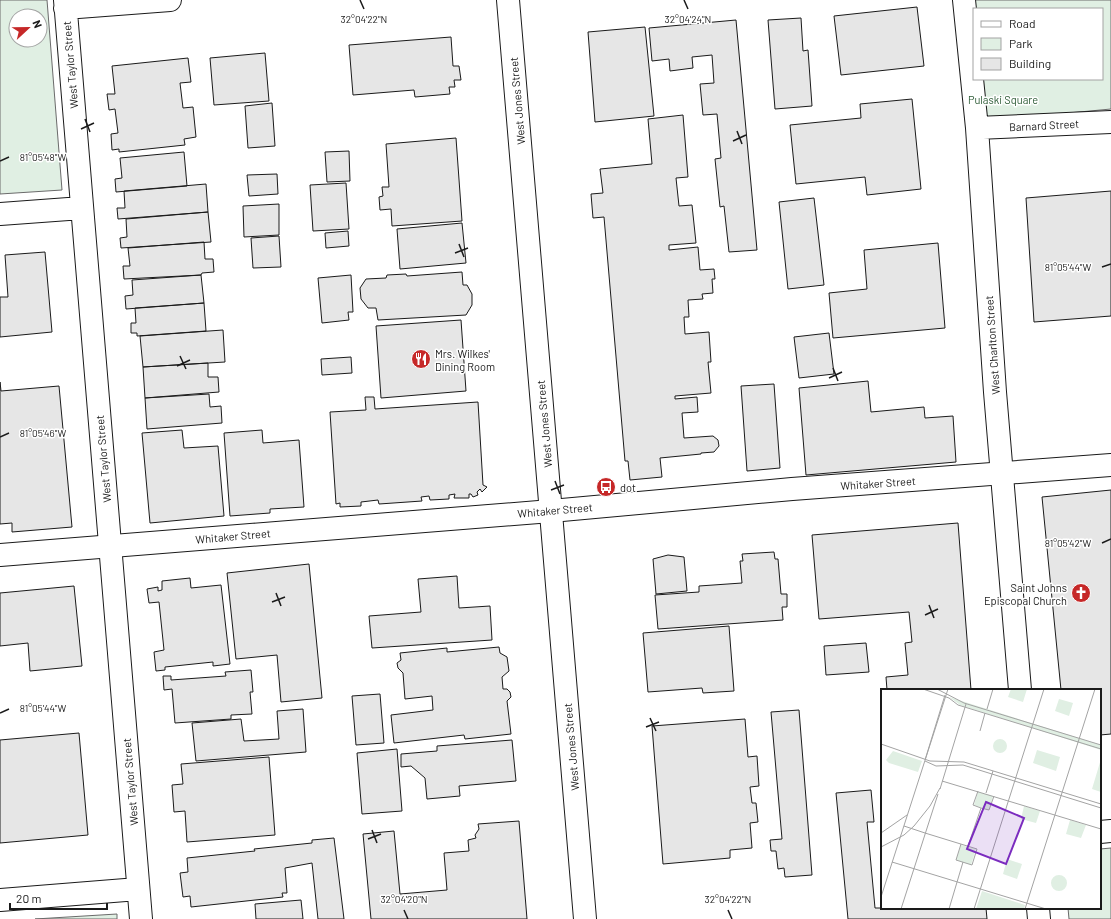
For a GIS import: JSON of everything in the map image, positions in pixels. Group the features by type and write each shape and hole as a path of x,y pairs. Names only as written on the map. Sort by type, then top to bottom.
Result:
{"street":[{"path":"65,4 170,0"},
{"name":"West Jones Street","path":"508,0 585,919"},
{"name":"West Charlton Street","path":"964,0 977,128 1002,474 1020,689"},
{"name":"West Taylor Street","path":"65,4 141,919"},
{"name":"Barnard Street","path":"977,128 1111,122"},
{"path":"0,214 82,208"},
{"name":"Whitaker Street","path":"0,555 551,511 792,489 1111,465"},
{"path":"1101,832 1111,831"},
{"path":"0,900 138,889"},
{"path":"1038,909 1039,919"}],"green space":[{"path":"0,0 47,0 48,8 8,8 8,48 48,48 48,13 62,190 0,194"},
{"name":"Pulaski Square","path":"972,0 1111,0 1111,109 984,121 980,80 1103,80 1103,8 974,8"},
{"path":"1111,848 1111,919 1069,919 1068,909 1101,909 1101,849"},
{"path":"117,914 117,919 35,919"}],"building":[{"path":"917,7 924,66 841,75 834,16"},
{"path":"801,18 803,51 808,50 812,106 775,109 768,20"},
{"path":"736,20 757,250 729,252 724,206 720,207 715,159 721,158 717,114 703,115 700,84 714,83 712,55 692,57 693,68 670,71 669,59 652,61 649,28"},
{"path":"645,27 654,116 595,122 588,32"},
{"path":"451,37 453,66 459,66 461,80 454,80 455,87 449,87 450,94 415,97 414,90 353,95 349,45"},
{"path":"265,53 269,101 214,105 210,58"},
{"path":"188,58 191,82 180,83 183,108 193,107 196,137 184,139 185,145 119,152 119,149 112,150 111,134 118,133 115,109 109,110 107,94 115,94 112,66"},
{"path":"912,99 921,189 867,195 865,177 796,184 790,125 861,118 860,104"},
{"path":"272,103 275,146 248,148 245,106"},
{"path":"683,115 688,177 676,178 679,206 692,205 696,243 669,245 669,250 698,247 700,270 714,269 715,279 712,279 713,293 702,294 703,299 688,300 689,317 684,317 685,334 709,332 711,362 708,362 711,393 675,396 675,399 697,397 698,412 682,413 684,438 713,436 718,440 719,446 714,452 660,458 662,477 630,480 628,461 625,461 604,217 593,218 591,194 603,193 600,169 652,164 648,119"},
{"path":"456,138 462,221 392,226 391,209 380,210 379,197 383,196 382,187 389,187 386,144"},
{"path":"349,151 350,181 327,182 325,152"},
{"path":"184,152 187,186 116,192 115,179 122,178 120,158"},
{"path":"277,174 278,194 249,196 247,175"},
{"path":"346,183 349,229 313,231 310,185"},
{"path":"206,184 208,212 118,219 117,208 125,208 124,191"},
{"path":"1111,191 1111,316 1034,322 1026,198"},
{"path":"814,198 824,285 788,289 779,202"},
{"path":"279,204 279,235 244,237 243,206"},
{"path":"208,212 211,242 121,248 120,238 127,237 126,219"},
{"path":"462,223 466,263 400,269 397,229"},
{"path":"348,231 349,246 326,248 325,233"},
{"path":"279,236 281,267 253,268 251,238"},
{"path":"204,242 205,259 213,259 214,272 202,273 201,275 124,279 123,266 130,266 128,248"},
{"path":"938,243 945,328 833,338 829,293 867,289 864,250"},
{"path":"45,252 52,332 0,337 0,297 8,297 5,255"},
{"path":"462,272 463,285 467,285 472,294 472,305 466,315 378,320 376,308 368,308 361,299 360,288 366,279 386,278 387,275 406,274 407,276"},
{"path":"201,275 204,303 126,309 125,296 133,295 132,280"},
{"path":"351,275 353,312 348,312 349,320 322,323 318,278"},
{"path":"204,303 206,331 137,336 137,333 131,333 131,323 136,323 135,308"},
{"name":"Mrs. Wilkes' Dining Room","path":"461,320 466,391 381,398 376,326"},
{"path":"223,330 225,362 143,367 140,336"},
{"path":"829,333 834,374 799,378 794,337"},
{"path":"351,357 352,373 322,375 321,359"},
{"path":"208,363 208,377 218,377 219,392 145,398 143,367"},
{"path":"868,381 871,412 924,407 925,418 953,416 956,462 806,475 799,388"},
{"path":"0,382 1,391 59,386 72,527 12,532 12,523 0,524"},
{"path":"774,384 780,468 747,471 741,386"},
{"path":"209,394 210,407 221,406 222,423 147,429 145,398"},
{"path":"365,397 374,397 375,409 478,402 483,485 487,487 482,492 480,489 477,492 478,495 473,497 469,494 469,498 454,498 455,494 449,495 449,499 430,500 429,496 421,497 422,501 379,504 378,500 361,502 361,506 340,507 340,503 336,504 330,412 366,410"},
{"path":"182,430 184,448 218,446 224,516 150,523 142,433"},
{"path":"262,430 263,443 299,440 304,507 270,509 270,513 230,516 224,433"},
{"name":"Saint Johns Episcopal Church","path":"1111,490 1111,734 1101,735 1101,689 1061,689 1042,497"},
{"path":"958,523 971,689 887,689 886,677 908,675 905,643 912,642 909,612 819,619 812,535"},
{"path":"774,552 775,559 778,559 781,594 787,594 787,607 782,607 783,620 658,629 655,595 699,592 699,586 742,583 740,561 743,561 742,554"},
{"path":"668,555 684,557 687,591 656,594 653,559"},
{"path":"309,564 322,698 281,702 277,655 236,659 227,573"},
{"path":"457,576 459,608 490,606 492,640 372,648 369,616 421,612 418,579"},
{"path":"190,578 191,588 221,585 230,664 213,666 213,662 165,667 165,670 156,671 154,652 164,650 159,602 149,603 147,589 158,587 158,591 162,590 162,581"},
{"path":"74,586 82,666 30,671 28,643 0,646 0,593"},
{"path":"729,626 734,691 703,693 702,688 648,692 643,633"},
{"path":"866,643 869,672 826,675 824,646"},
{"path":"499,647 500,653 507,657 509,671 502,677 503,689 507,689 510,692 511,697 507,701 511,734 465,739 464,735 394,743 391,715 433,710 432,696 405,699 403,673 398,668 397,663 401,660 400,653 447,648 447,652"},
{"path":"251,670 253,692 250,692 252,714 231,715 231,719 175,723 172,689 164,690 163,676 171,676 171,680 226,676 225,672"},
{"path":"380,694 384,743 356,745 352,696"},
{"path":"303,709 306,752 196,761 192,723 241,719 244,741 279,739 277,711"},
{"path":"799,710 812,875 785,877 784,868 778,869 776,851 771,851 770,840 782,839 771,712"},
{"path":"745,719 748,757 757,756 759,786 750,787 752,803 756,803 758,822 750,823 752,848 730,850 730,858 663,864 652,726"},
{"path":"79,733 88,835 0,843 0,740"},
{"path":"512,740 516,781 459,786 460,796 427,799 425,778 411,766 401,767 401,754 437,751 437,746"},
{"path":"397,749 402,811 362,814 357,753"},
{"path":"269,757 275,835 187,842 185,811 174,812 172,785 183,784 181,764"},
{"path":"871,790 874,822 867,822 875,908 986,909 987,919 848,919 836,793"},
{"path":"519,821 527,919 371,919 363,834 394,831 400,894 447,890 444,853 469,851 468,840 476,838 475,835 479,829 478,824"},
{"path":"334,838 344,919 318,919 312,863 285,868 287,893 282,893 283,897 191,907 190,896 183,897 180,873 188,872 187,858 255,851 254,849 312,843 312,840"},
{"path":"301,900 303,919 256,919 255,904"}],"place":[{"name":"Mrs. Wilkes' Dining Room","path":"421,359"},
{"name":"dot","path":"606,487"},
{"name":"Saint Johns Episcopal Church","path":"1081,593"}]}
